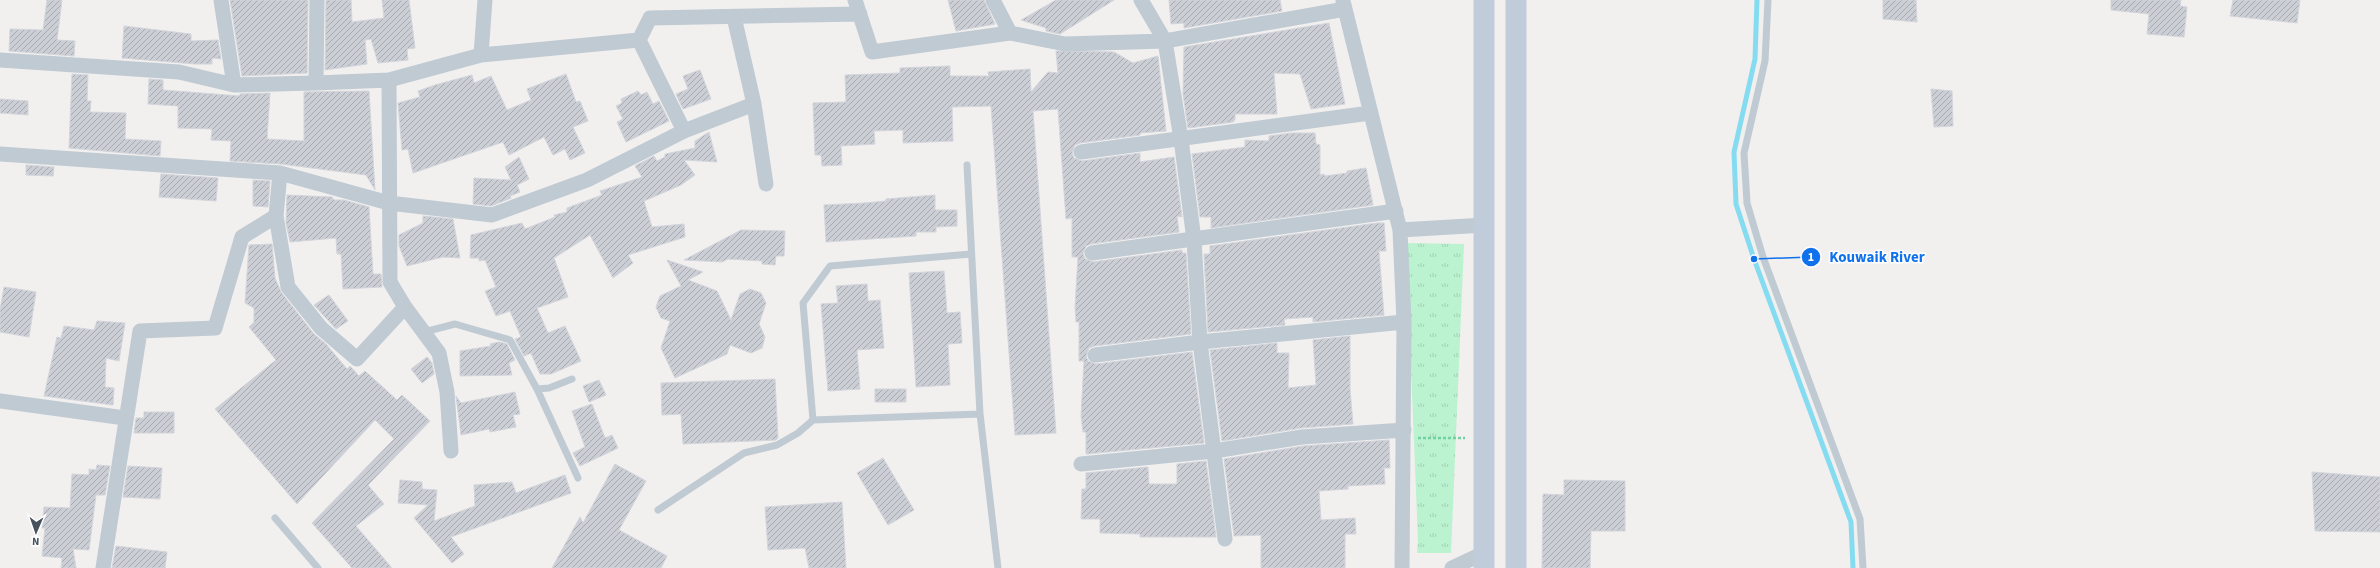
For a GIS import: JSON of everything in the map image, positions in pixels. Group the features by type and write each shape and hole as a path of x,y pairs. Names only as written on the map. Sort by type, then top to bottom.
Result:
{"main road":[{"path":"1484,0 1484,561"},
{"path":"1516,0 1516,568"},
{"path":"1484,314 1516,315"}],"street":[{"path":"221,0 234,85"},
{"path":"316,83 317,0"},
{"path":"481,55 485,0"},
{"path":"993,0 1010,34"},
{"path":"1141,0 1165,41 1181,138 1194,240 1200,342 1225,539"},
{"path":"639,40 650,18 734,17 858,7 872,52 1010,34 1065,44 1165,41 1344,5 1400,230 1404,322 1402,568"},
{"path":"734,17 754,104 766,184"},
{"path":"0,60 179,72 234,85 316,83 389,80 481,55 639,40"},
{"path":"639,40 684,131"},
{"path":"389,80 390,282 405,307 439,353 447,392 450,451"},
{"path":"0,154 280,173 389,203 492,215 587,180 684,131 754,104"},
{"path":"1081,152 1370,113"},
{"path":"280,173 276,216 288,287 321,328 357,359 405,307"},
{"path":"1092,253 1396,211"},
{"path":"103,568 125,418 140,331 215,328 242,237 276,216"},
{"path":"1400,230 1485,225"},
{"path":"1095,355 1200,342 1404,322"},
{"path":"0,401 125,418"},
{"path":"1081,464 1214,451 1302,437 1404,434"},
{"path":"1452,568 1484,561"}],"lane":[{"path":"1768,0 1765,61 1744,153 1747,202 1764,257 1860,519 1863,568"},
{"path":"967,165 980,414 998,568"},
{"path":"813,420 803,303 830,266 971,254"},
{"path":"424,332 455,324 510,340 537,389 578,478"},
{"path":"537,389 549,388 572,379"},
{"path":"658,510 744,453 777,445 798,433 813,420 980,414"},
{"path":"275,518 318,568"}],"path":[{"path":"1404,434 1484,439"}],"green space":[{"path":"1406,243 1464,244 1451,553 1417,553 1418,541"}],"building":[{"path":"47,0 62,0 57,40 75,41 74,56 9,51 10,29 43,30"},
{"path":"230,0 308,0 307,73 242,76"},
{"path":"326,0 351,0 352,22 384,18 382,0 409,0 415,48 407,49 408,60 378,63 371,39 365,40 367,64 325,70"},
{"path":"948,0 984,0 995,24 956,31"},
{"path":"1056,0 1114,0 1060,34 1046,31 1046,28 1021,20"},
{"path":"1169,0 1280,0 1282,11 1184,28 1184,23 1171,24"},
{"path":"1883,0 1916,0 1917,22 1883,19"},
{"path":"2111,0 2181,0 2180,6 2187,7 2184,37 2147,34 2149,14 2111,10"},
{"path":"2233,0 2300,0 2297,23 2230,16"},
{"path":"1329,23 1345,104 1311,109 1300,74 1274,73 1277,114 1235,114 1235,120 1233,122 1188,128 1183,94 1184,47"},
{"path":"124,26 191,34 191,41 218,40 221,59 212,58 212,64 195,64 122,58"},
{"path":"1056,51 1114,52 1133,63 1158,56 1166,131 1140,133 1140,135 1080,143 1075,145 1072,153 1074,158 1082,161 1140,153 1140,162 1174,157 1182,217 1177,216 1179,232 1091,244 1086,246 1083,254 1085,259 1093,262 1182,250 1182,253 1186,253 1191,334 1094,346 1089,348 1086,356 1088,361 1096,364 1192,352 1204,443 1086,454 1086,432 1083,432 1081,416 1084,361 1079,361 1079,322 1076,322 1075,307 1078,257 1072,257 1072,218 1066,219 1058,109 1033,111 1056,433 1015,435 991,106 952,107 953,141 903,143 903,130 874,131 875,144 841,146 842,165 822,166 821,155 815,155 813,103 846,102 845,75 900,73 900,68 950,66 950,76 989,76 988,72 1030,69 1031,92 1048,72 1058,73"},
{"path":"700,70 711,99 683,109 676,94 688,89 683,76"},
{"path":"72,74 88,75 87,101 91,101 90,112 126,113 125,139 161,141 160,156 69,148"},
{"path":"566,74 576,102 580,101 588,121 573,127 585,153 570,160 565,149 553,155 544,137 509,155 503,142 413,173 408,149 402,150 398,103 420,97 418,91 435,85 472,75 474,83 491,76 507,110 531,100 527,89"},
{"path":"149,79 163,80 163,90 240,96 240,94 270,93 267,139 304,141 304,92 369,91 375,190 366,175 281,164 230,161 231,141 211,140 212,129 178,128 178,106 148,104"},
{"path":"1931,89 1952,91 1953,126 1934,127"},
{"path":"638,91 641,95 647,92 653,104 659,101 669,121 626,142 617,122 623,119 616,106 622,103 621,99"},
{"path":"0,99 28,101 28,115 0,113"},
{"path":"709,132 717,162 684,160 695,175 681,185 644,201 652,227 684,224 685,237 628,255 633,263 613,278 590,235 554,258 568,297 537,308 548,333 565,326 581,361 551,374 540,374 531,353 524,356 515,339 521,337 510,311 496,316 485,291 496,287 485,260 479,261 479,258 470,258 471,235 522,223 525,229 555,217 554,215 567,212 567,208 602,195 600,191 642,177 635,166 654,156 657,161 665,157 665,154 695,148 695,141"},
{"path":"1291,133 1315,133 1316,144 1320,145 1320,175 1324,174 1325,176 1347,173 1347,171 1366,168 1373,205 1211,228 1211,217 1200,217 1192,154 1245,147 1245,140 1269,141 1269,136"},
{"path":"519,157 529,179 517,185 520,192 510,196 511,198 491,206 473,204 474,178 511,180 505,167"},
{"path":"26,165 54,167 53,176 26,175"},
{"path":"161,174 218,178 216,201 159,197"},
{"path":"253,180 270,181 268,207 253,206"},
{"path":"287,195 332,197 334,200 344,200 369,207 373,274 381,274 382,287 343,289 341,254 337,254 336,238 290,242 286,223"},
{"path":"935,195 935,210 957,210 957,226 936,227 936,232 916,232 916,236 826,242 824,205 864,203 886,201 886,199"},
{"path":"423,216 453,219 460,258 443,257 407,266 399,246 399,235 423,223"},
{"path":"1384,223 1386,251 1379,251 1384,315 1313,322 1313,317 1284,319 1285,325 1208,332 1204,254 1210,254 1210,246"},
{"path":"741,230 785,231 784,256 776,256 775,265 762,264 762,261 728,259 722,262 684,260"},
{"path":"272,244 275,278 281,292 314,334 326,344 347,369 350,366 359,376 365,371 397,400 402,395 430,421 368,485 384,504 356,526 392,568 352,568 312,523 394,439 375,420 297,504 215,409 276,360 249,327 254,322 254,308 245,303 249,245"},
{"path":"667,260 703,272 688,280 717,291 731,320 740,294 750,289 761,293 766,303 759,324 765,337 762,348 751,353 730,345 727,354 675,378 661,348 670,321 661,318 656,307 660,296 681,286"},
{"path":"944,271 947,313 960,312 962,343 948,344 950,385 916,387 909,273"},
{"path":"867,284 868,301 880,300 884,348 857,350 860,389 828,391 821,304 838,303 836,286"},
{"path":"4,287 36,292 29,337 0,332 0,310"},
{"path":"329,295 348,321 336,329 314,305"},
{"path":"97,321 125,323 119,361 106,358 105,387 114,388 113,405 44,396 57,337 61,338 64,326 94,330"},
{"path":"1350,336 1350,389 1353,424 1301,428 1222,441 1210,350 1277,343 1277,353 1289,353 1288,388 1316,385 1313,340"},
{"path":"499,342 507,344 515,360 509,363 512,375 460,376 460,351 491,346 490,344"},
{"path":"427,357 432,363 434,374 422,383 411,369"},
{"path":"775,379 778,438 776,440 683,444 681,414 662,415 661,383"},
{"path":"599,380 606,395 589,402 583,386"},
{"path":"875,389 906,389 906,402 875,402"},
{"path":"515,392 520,414 513,415 516,427 490,432 489,429 461,435 456,396 461,403"},
{"path":"592,404 605,438 612,435 618,448 580,466 573,453 585,447 572,411"},
{"path":"144,412 174,412 174,433 134,433 136,418 144,418"},
{"path":"1389,440 1390,468 1384,468 1385,484 1348,486 1348,489 1319,491 1321,520 1355,518 1356,534 1345,534 1345,568 1261,568 1261,535 1234,536 1224,459 1303,446"},
{"path":"883,458 914,510 888,525 857,473"},
{"path":"1206,461 1216,537 1140,537 1140,534 1100,533 1100,519 1081,519 1082,489 1086,489 1086,473 1148,467 1149,484 1177,484 1177,464"},
{"path":"615,464 646,481 619,530 667,556 661,568 552,568 580,517 583,523"},
{"path":"97,465 110,466 105,495 96,495 89,550 73,549 76,568 61,568 62,558 42,556 45,528 42,528 44,507 70,508 72,474 89,475 89,469 96,470"},
{"path":"128,466 162,468 160,499 123,497"},
{"path":"2312,472 2380,477 2380,532 2315,531"},
{"path":"565,475 571,493 451,537 464,554 452,563 414,518 428,505 398,503 400,480 422,482 422,489 437,490 434,521 475,506 474,485 512,482 516,493"},
{"path":"1564,480 1625,481 1625,531 1591,531 1590,568 1542,568 1543,494 1564,495"},
{"path":"842,502 846,568 809,568 805,548 768,550 765,507"},
{"path":"116,546 167,552 165,568 112,568"}],"waterway":[{"path":"1757,0 1755,59 1734,152 1736,204 1754,259 1851,522 1853,568"}],"place":[{"name":"Kouwaik River","path":"1754,259"}]}
